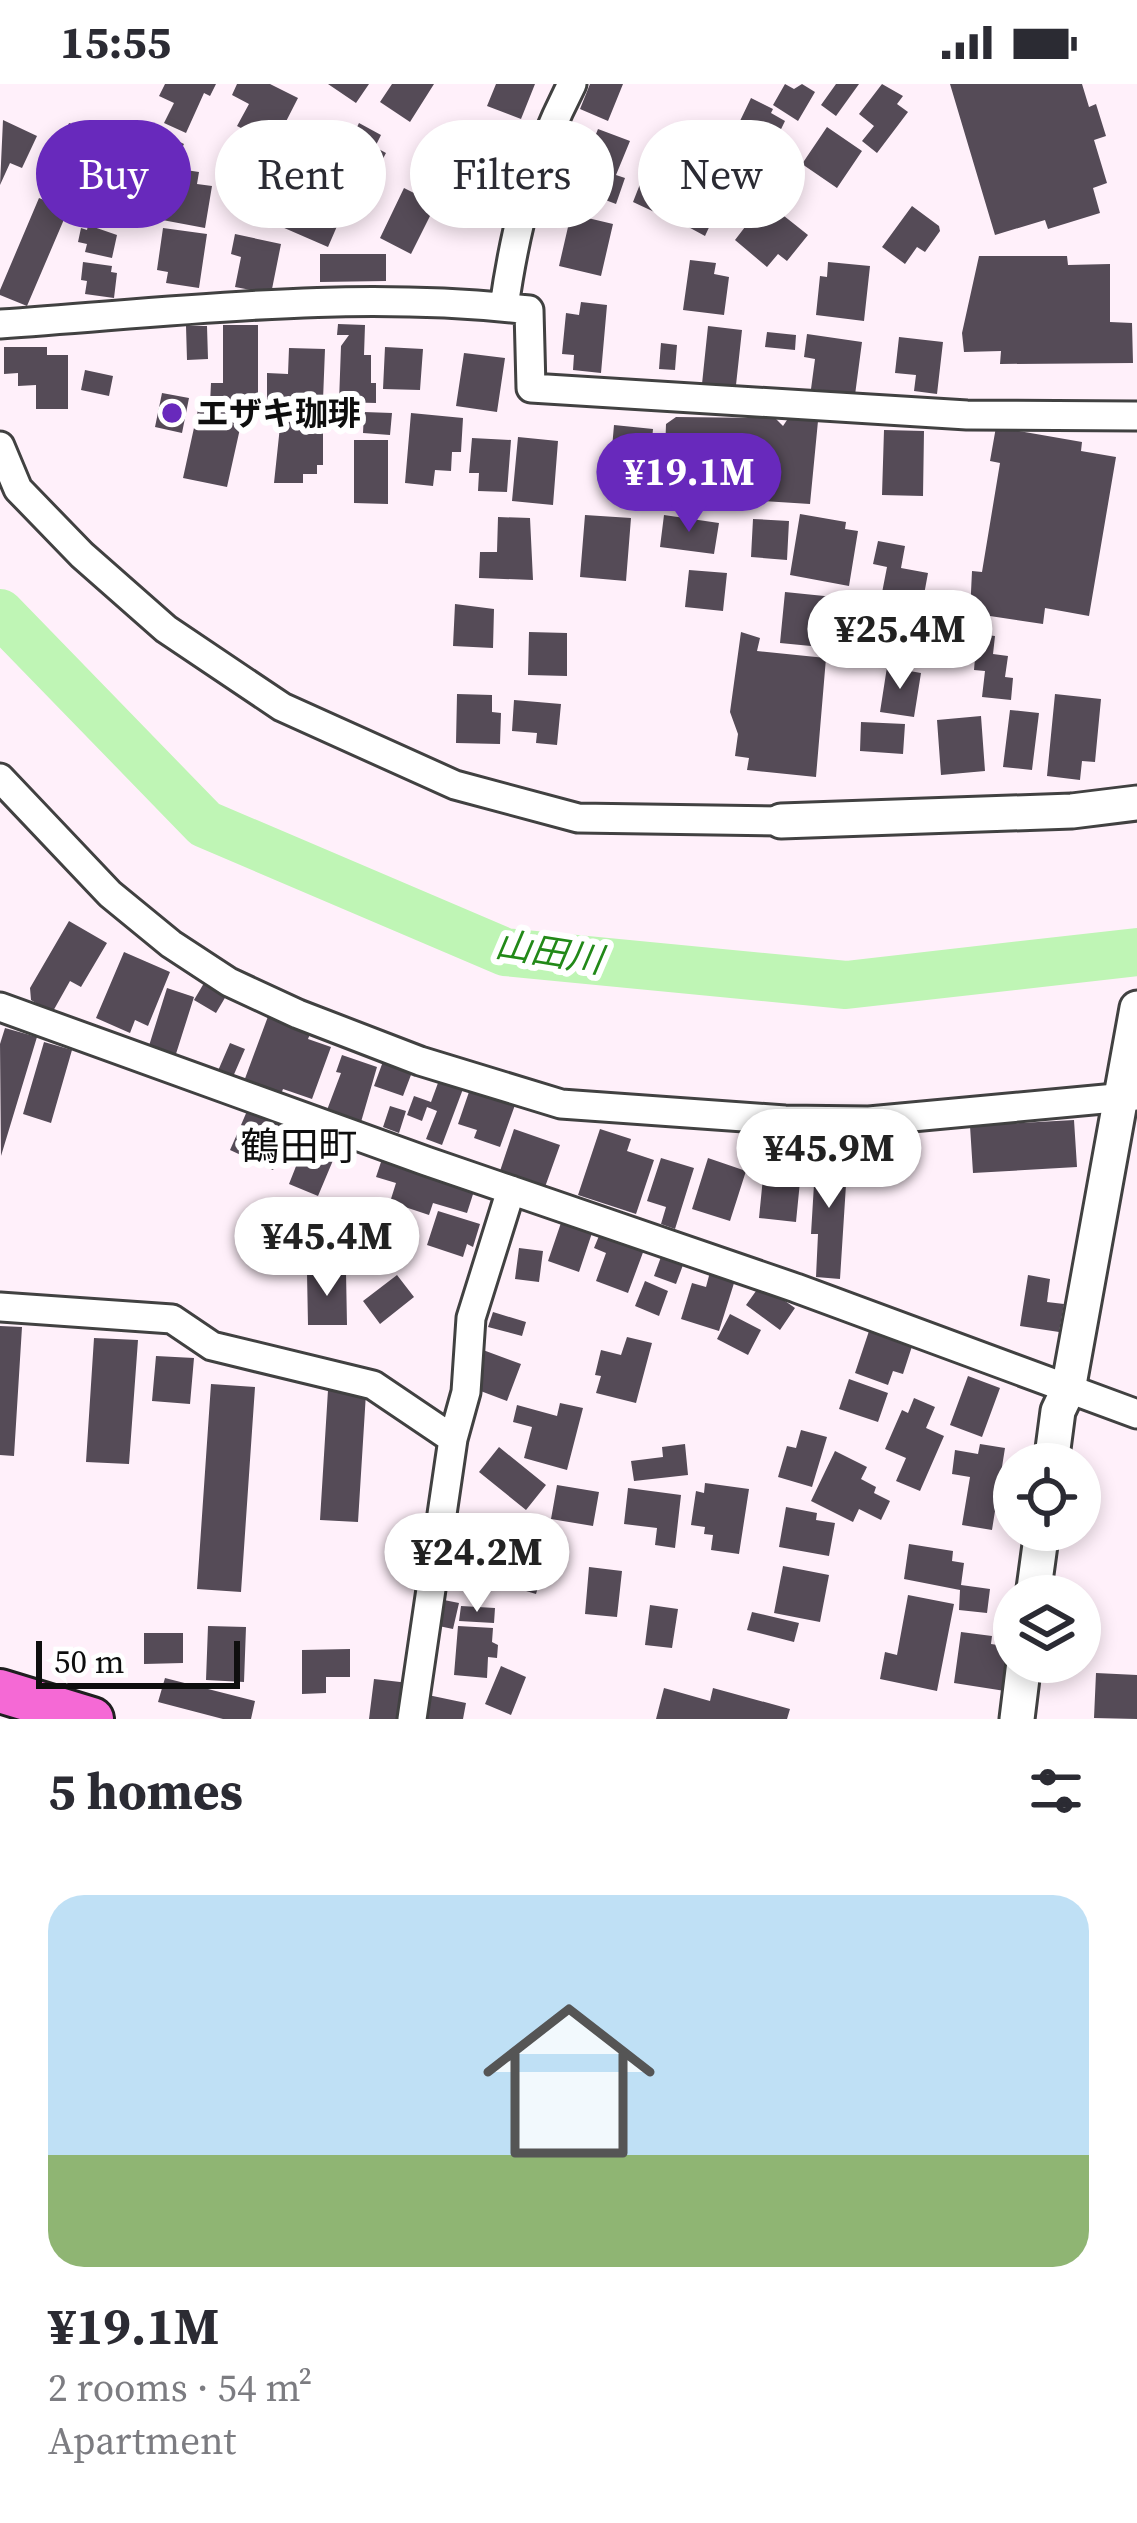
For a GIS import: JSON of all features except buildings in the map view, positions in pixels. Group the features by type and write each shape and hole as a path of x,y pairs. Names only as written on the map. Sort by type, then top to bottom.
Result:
{"main road":[{"path":"0,1691 92,1719"}],"street":[{"path":"504,307 513,243 542,142 572,84"},
{"path":"0,324 282,301 374,299 504,307 529,310 531,388 968,415 1137,416"},
{"path":"0,446 18,489 82,555 166,628 282,707 454,785 578,818 782,821 1072,811 1137,803"},
{"path":"0,778 110,893 171,944 229,982 420,1061 561,1103 785,1120 869,1121 1129,1092"},
{"path":"0,1007 796,1288 1137,1414"},
{"path":"1054,1443 1129,1092 1137,1008"},
{"path":"412,1719 453,1438 466,1392 471,1318 511,1190"},
{"path":"0,1307 172,1319 212,1346 373,1385 453,1438"},
{"path":"1068,1390 1074,1416 1070,1443"},
{"path":"1016,1719 1021,1683"},
{"path":"1033,1719 1038,1683"}],"waterway":[{"name":"山田川","path":"0,613 205,824 505,952 846,985 1137,952"}],"place":[{"name":"エザキ珈琲","path":"172,413"}],"district":[{"name":"鶴田町","path":"299,1146"}]}
